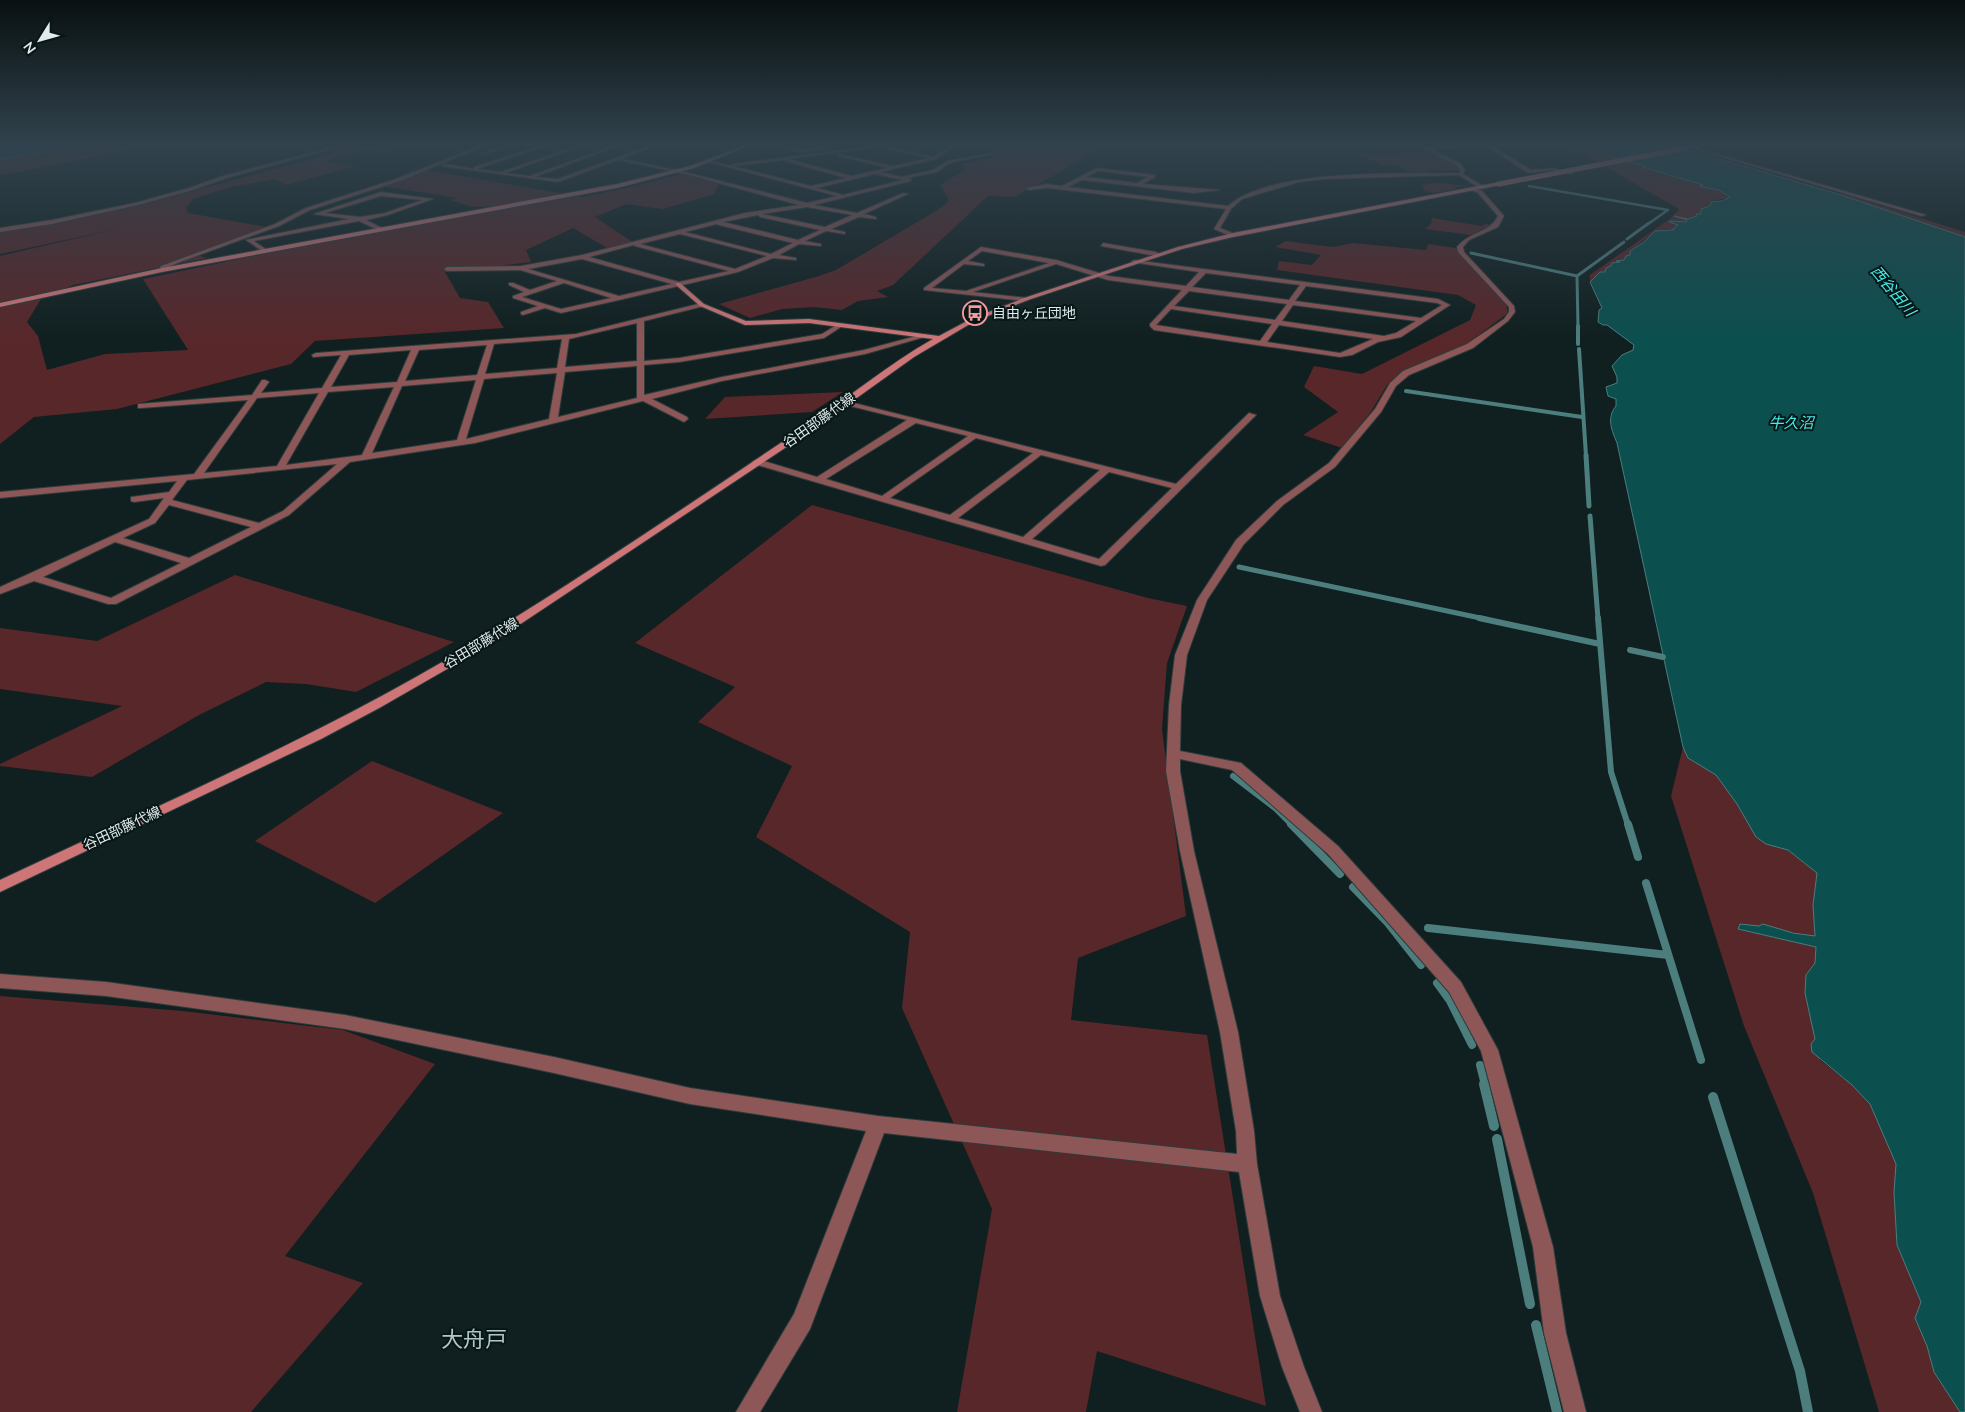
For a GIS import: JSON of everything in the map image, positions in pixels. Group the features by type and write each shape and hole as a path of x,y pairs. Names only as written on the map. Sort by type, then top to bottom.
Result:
{"main road":[{"path":"0,305 162,270 494,209"},
{"name":"谷田部藤代線","path":"0,886 205,789 378,704 512,625 758,462 894,366 939,338 984,315 1156,254 1233,235 1369,209"},
{"path":"678,284 702,305 745,324 794,321 939,338"}],"street":[{"path":"0,230 52,222 113,209"},
{"path":"162,270 163,267 178,261 277,225 308,209"},
{"path":"334,209 317,214 360,219 380,229"},
{"path":"265,251 249,240 360,219 399,209"},
{"path":"447,269 521,268 582,257 753,214 784,209"},
{"path":"827,209 874,218"},
{"path":"564,281 515,296 561,311 736,271 870,209"},
{"path":"1228,209 1217,229 1233,235"},
{"path":"1311,1412 1293,1367 1270,1296 1247,1164 1246,1131 1229,1032 1187,851 1173,771 1174,705 1181,655 1202,600 1240,542 1280,503 1332,465 1378,410 1393,385 1406,373 1470,346 1506,320 1512,312 1512,307 1461,252 1460,248 1467,239 1496,226 1500,216 1494,209"},
{"path":"1902,209 1923,215"},
{"path":"753,214 843,233"},
{"path":"716,223 819,245"},
{"path":"680,233 772,256 794,259"},
{"path":"636,244 736,271"},
{"path":"1103,245 1156,254"},
{"path":"1026,299 925,291 983,247 1056,262 1108,278 1422,320"},
{"path":"582,257 678,284"},
{"path":"963,262 982,265"},
{"path":"964,293 1056,262"},
{"path":"1134,262 1438,301 1447,305 1398,335 1384,338 1340,355 1157,328 1152,325 1204,271"},
{"path":"521,268 619,298"},
{"path":"511,284 529,292"},
{"path":"1262,344 1304,284"},
{"path":"316,355 566,337 702,305"},
{"path":"522,313 545,306"},
{"path":"1170,307 1384,338"},
{"path":"642,320 640,396 684,419"},
{"path":"142,406 679,360 824,336 840,325"},
{"path":"0,495 280,468 347,460 496,436 722,379 865,352 924,336"},
{"path":"553,422 566,337"},
{"path":"461,442 491,342"},
{"path":"366,456 416,348"},
{"path":"280,468 346,354"},
{"path":"198,475 265,382"},
{"path":"696,386 708,393"},
{"path":"845,402 1178,487"},
{"path":"758,462 1101,563 1252,415"},
{"path":"818,480 914,420"},
{"path":"882,499 975,435"},
{"path":"951,519 1039,452"},
{"path":"33,577 112,602 286,513 347,460"},
{"path":"1024,541 1107,469"},
{"path":"0,590 33,577 152,521 185,476"},
{"path":"134,499 170,498 260,526"},
{"path":"114,539 190,562"},
{"path":"1174,754 1236,766 1333,850 1455,987 1489,1050 1543,1247 1555,1333 1575,1412"},
{"path":"0,982 106,989 345,1022 554,1065 690,1096 878,1124 1247,1164"},
{"path":"748,1412 802,1321 878,1124"}],"shaded area":[{"path":"124,209 186,209 188,213 266,227 193,254 207,258 73,285 41,299 27,322 38,336 47,370 105,354 188,350 143,279 480,209 614,209 595,217 634,243 607,248 573,228 526,250 531,262 445,272 460,298 488,302 504,328 315,341 291,364 117,409 34,417 0,444 0,256 121,228 0,254 0,232 56,224"},
{"path":"939,209 974,209 893,285 877,291 888,297 858,301 842,310 814,307 782,309 750,318 719,304 836,270"},
{"path":"1679,209 1704,209 1699,215 1683,219 1687,220 1686,222 1678,223 1675,230 1653,233 1630,250 1630,255 1624,260 1612,263 1611,267 1606,268 1605,271 1590,282 1590,275 1671,218"},
{"path":"1882,209 1891,209 1965,232 1965,237"},
{"path":"1432,218 1482,226 1485,224 1492,225 1471,235 1425,229 1431,224"},
{"path":"1286,241 1333,247 1353,243 1426,250 1428,244 1456,248 1506,304 1508,313 1464,346 1403,371 1387,385 1372,410 1342,448 1303,435 1338,412 1304,387 1314,366 1362,374 1470,320 1476,305 1458,295 1277,270 1279,261 1312,265 1321,255 1275,247"},
{"path":"843,392 812,412 705,419 725,397"},
{"path":"812,505 1148,598 1187,606 1167,663 1162,729 1186,916 1078,958 1071,1020 1207,1035 1266,1406 1097,1351 1086,1412 957,1412 992,1209 902,1008 910,932 756,837 792,766 698,722 735,687 635,643"},
{"path":"235,575 454,642 356,692 306,684 266,682 199,715 92,777 0,766 0,764 122,706 0,689 0,628 97,641"},
{"path":"1683,747 1688,758 1716,775 1737,804 1756,837 1766,844 1788,850 1817,873 1813,905 1815,936 1740,924 1738,929 1816,947 1815,963 1806,975 1805,993 1820,1060 1852,1085 1870,1104 1896,1164 1894,1192 1897,1245 1921,1302 1915,1318 1927,1346 1934,1372 1960,1412 1879,1412 1813,1193 1744,1026 1671,796"},
{"path":"372,761 503,813 375,903 255,841"},
{"path":"0,996 183,1011 343,1030 435,1064 285,1256 363,1283 251,1412 0,1412"}],"water":[{"name":"牛久沼","path":"1701,209 1882,209 1965,237 1965,1412 1960,1412 1934,1372 1927,1346 1915,1318 1921,1302 1897,1245 1894,1192 1896,1164 1870,1104 1852,1085 1812,1052 1811,1044 1815,1039 1805,993 1806,975 1815,963 1816,947 1738,929 1740,924 1759,926 1763,924 1793,933 1815,936 1813,905 1817,873 1788,850 1766,844 1756,837 1737,804 1716,775 1688,758 1683,747 1617,443 1613,434 1611,415 1616,406 1616,399 1608,396 1606,387 1617,383 1617,377 1612,366 1622,355 1633,350 1634,345 1607,325 1598,322 1599,310 1602,308 1590,282 1600,272 1605,272 1606,268 1611,266 1612,263 1624,260 1626,256 1630,255 1630,251 1644,242 1655,231 1674,230 1678,225 1670,221 1686,222 1687,220 1674,216 1688,219 1697,216 1696,214 1701,214"}],"waterway":[{"path":"1648,224 1668,210 1662,209"},
{"path":"1627,239 1649,223"},
{"path":"1577,276 1624,242"},
{"path":"1471,253 1577,276"},
{"path":"1577,276 1578,327"},
{"path":"1578,327 1578,344"},
{"path":"1579,349 1586,456"},
{"path":"1406,391 1582,417"},
{"path":"1586,455 1589,506"},
{"path":"1590,516 1598,619"},
{"path":"1239,567 1485,619"},
{"path":"1479,618 1600,644"},
{"path":"1598,618 1611,772 1628,825"},
{"path":"1630,650 1663,657"},
{"path":"1233,776 1275,808 1291,824"},
{"path":"1291,824 1340,874"},
{"path":"1628,824 1638,857"},
{"path":"1646,883 1701,1060"},
{"path":"1353,887 1388,923 1421,965"},
{"path":"1428,928 1668,955"},
{"path":"1437,983 1450,1001 1472,1045"},
{"path":"1480,1065 1485,1085"},
{"path":"1484,1084 1494,1126"},
{"path":"1713,1097 1800,1371 1808,1412"},
{"path":"1497,1139 1530,1304"},
{"path":"1536,1325 1557,1412"}],"place":[{"name":"自由ヶ丘団地","path":"975,313"}],"district":[{"name":"大舟戸","path":"474,1339"}],"water label":[{"name":"西谷田川","path":"1893,291"}]}
